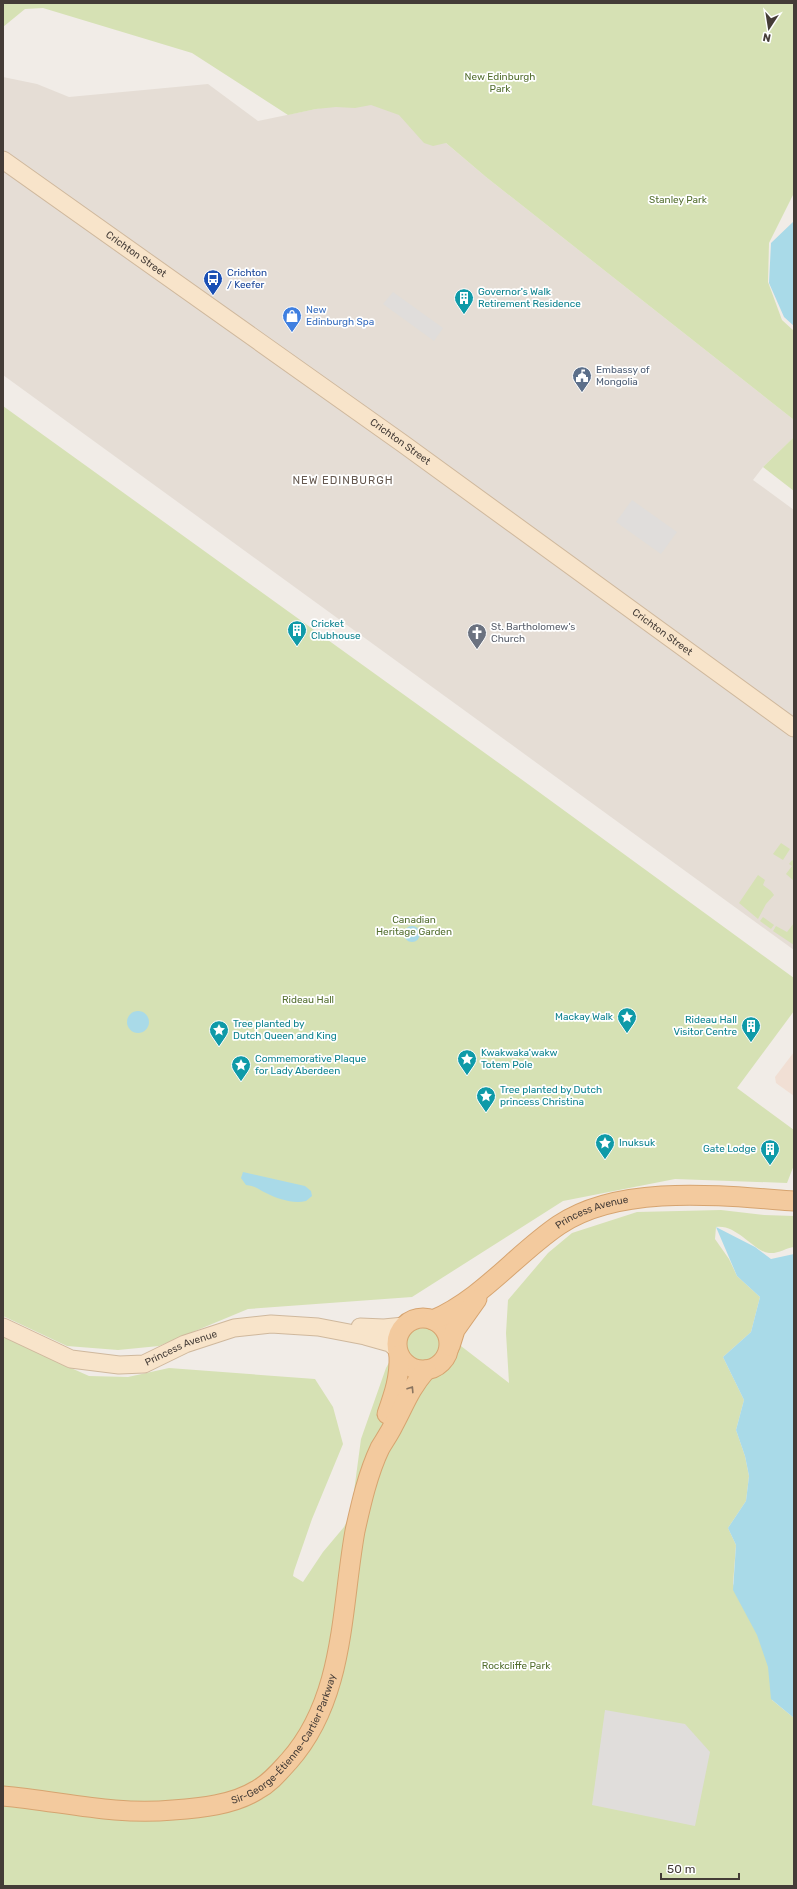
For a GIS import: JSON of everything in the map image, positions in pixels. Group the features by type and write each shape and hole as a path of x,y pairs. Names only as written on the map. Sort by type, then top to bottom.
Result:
{"main road":[{"name":"Princess Avenue","path":"433,1320 453,1310 493,1280 560,1224 589,1211 616,1203 678,1195 794,1194"},
{"name":"Princess Avenue","path":"711,1195 794,1201"},
{"name":"Princess Avenue","path":"450,1346 455,1330 462,1319 493,1280"},
{"path":"418,1318 433,1320 446,1330 450,1346 446,1358 441,1364 426,1370 410,1367 398,1352 398,1337 404,1326 418,1318"},
{"name":"Sir-George-Étienne-Cartier Parkway","path":"380,1449 383,1423 394,1396 400,1373 398,1352"},
{"name":"Sir-George-Étienne-Cartier Parkway","path":"3,1796 120,1811 172,1810 216,1804 236,1799 256,1791 275,1777 304,1741 316,1720 332,1678 343,1623 350,1562 356,1529 369,1480 380,1449 394,1425 410,1390 426,1370"}],"street":[{"name":"Crichton Street","path":"3,160 402,443 794,728"},
{"name":"Princess Avenue","path":"3,1327 71,1359 119,1365 144,1364 185,1344 234,1328 271,1324 318,1327 384,1328 404,1326"},
{"name":"Princess Avenue","path":"318,1327 378,1339 390,1343 398,1352"}],"shaded area":[{"path":"3,77 37,84 69,97 208,84 258,121 388,94 486,177 794,420 794,437 763,467 753,480 794,510 794,950 3,375"},
{"path":"393,292 443,328 434,341 383,304"},
{"path":"632,500 677,532 661,554 616,522"},
{"path":"794,1052 794,1096 776,1083 775,1077"},
{"path":"605,1710 685,1724 710,1752 695,1826 592,1805"}],"green space":[{"path":"3,3 794,3 794,193 769,243 768,282 782,320 794,331 794,420 486,177 446,143 433,146 424,143 399,115 371,105 355,108 336,107 316,109 288,115 192,53 43,8 25,9 3,27"},
{"name":"Rideau Hall","path":"3,406 521,779 794,978 794,1011 737,1088 794,1130 794,1165 787,1183 675,1179 563,1201 412,1297 248,1309 159,1346 118,1350 67,1346 3,1316"},
{"path":"794,437 794,491 763,467"},
{"path":"781,843 790,849 783,860 773,854"},
{"path":"792,860 794,861 794,881 786,874 792,866 789,864"},
{"path":"758,875 765,880 763,885 774,895 766,904 758,919 739,903"},
{"path":"763,917 774,925 771,929 760,921"},
{"path":"794,923 794,945 773,931 776,926 787,932"},
{"name":"Rockcliffe Park","path":"721,1210 764,1215 794,1216 794,1247 779,1252 769,1253 763,1251 738,1233 724,1227 716,1227 715,1239 729,1259 737,1276 760,1297 751,1332 723,1357 744,1400 736,1430 745,1456 749,1476 746,1501 728,1528 736,1545 733,1584 750,1613 773,1676 772,1700 794,1718 794,1886 3,1886 3,1336 72,1366 71,1368 89,1376 128,1377 169,1368 315,1379 333,1407 343,1444 312,1519 294,1571 293,1576 303,1582 323,1552 344,1527 351,1514 361,1439 386,1368 407,1331 435,1326 509,1383 506,1333 508,1300 548,1253 572,1233 637,1212"}],"water":[{"path":"794,215 794,326 784,317 769,283 771,243 793,222"},
{"path":"412,926 419,931 420,934 415,941 412,942 405,937 404,934 409,927"},
{"path":"138,1011 146,1014 149,1022 146,1030 138,1033 130,1030 127,1022 130,1014"},
{"path":"243,1172 305,1186 311,1191 312,1196 306,1201 301,1202 281,1199 255,1187 246,1185 241,1178"},
{"path":"716,1227 755,1247 771,1259 794,1254 794,1718 771,1699 768,1667 757,1635 733,1590 736,1545 728,1528 746,1501 749,1476 745,1456 736,1430 744,1400 723,1357 751,1332 760,1297 737,1276"}],"place":[{"name":"Crichton / Keefer","path":"213,296"},
{"name":"Governor's Walk Retirement Residence","path":"464,315"},
{"name":"New Edinburgh Spa","path":"292,333"},
{"name":"Embassy of Mongolia","path":"582,393"},
{"name":"Cricket Clubhouse","path":"297,647"},
{"name":"St. Bartholomew's Church","path":"477,650"},
{"name":"Mackay Walk","path":"627,1034"},
{"name":"Rideau Hall Visitor Centre","path":"751,1043"},
{"name":"Tree planted by Dutch Queen and King","path":"219,1047"},
{"name":"Kwakwaka'wakw Totem Pole","path":"467,1076"},
{"name":"Commemorative Plaque for Lady Aberdeen","path":"241,1082"},
{"name":"Tree planted by Dutch princess Christina","path":"486,1113"},
{"name":"Inuksuk","path":"605,1160"},
{"name":"Gate Lodge","path":"770,1166"}],"district":[{"name":"NEW EDINBURGH","path":"343,480"}],"park label":[{"name":"New Edinburgh Park","path":"500,82"},
{"name":"Stanley Park","path":"678,200"},
{"name":"Canadian Heritage Garden","path":"414,926"}]}
